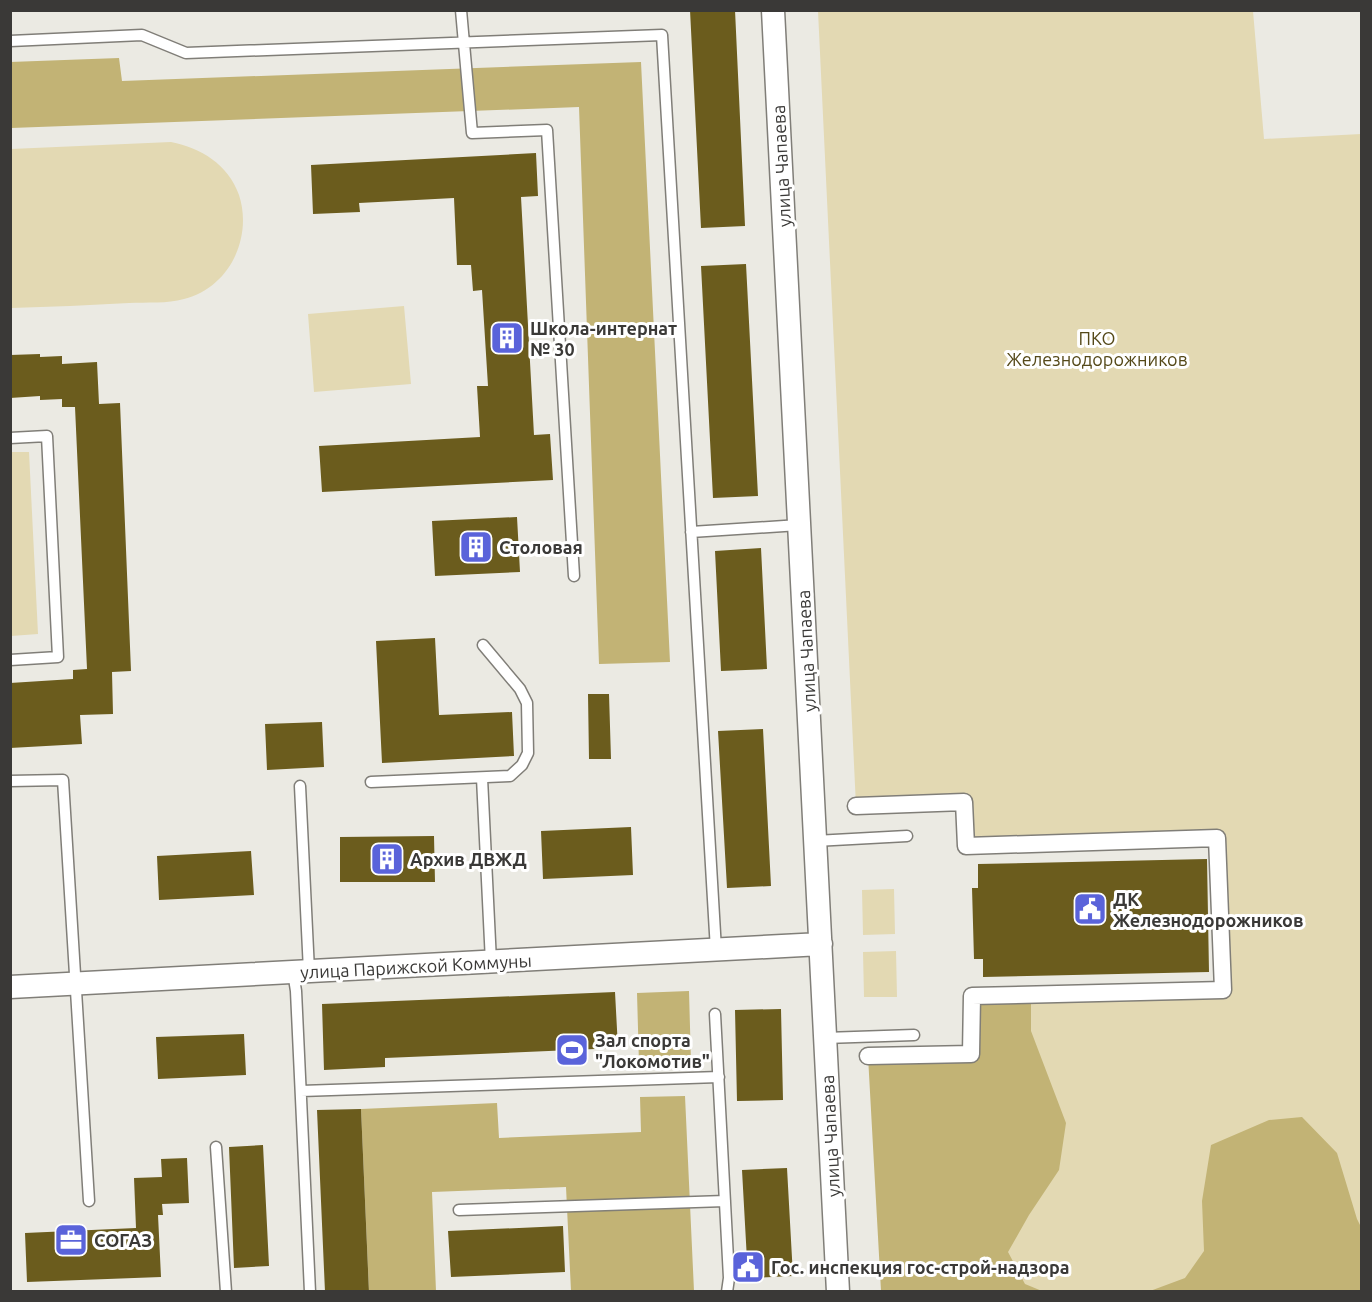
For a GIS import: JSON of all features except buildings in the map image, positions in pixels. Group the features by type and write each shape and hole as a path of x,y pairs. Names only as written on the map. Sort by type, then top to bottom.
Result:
{"street":[{"name":"улица Чапаева","path":"773,10 838,1292"},
{"path":"856,806 964,802 966,846 1217,838 1223,990 972,996 971,1054 868,1056"},
{"name":"улица Парижской Коммуны","path":"10,987 820,944"}],"lane":[{"path":"461,10 472,133 547,130 574,576"},
{"path":"10,41 142,36 186,53 662,35 716,950"},
{"path":"10,438 47,436 58,657 10,660"},
{"path":"691,532 799,525"},
{"path":"371,782 510,776 522,765 528,753 527,703 520,689 483,645"},
{"path":"482,778 491,962"},
{"path":"10,781 63,780 89,1201"},
{"path":"300,786 301,1091 310,1292"},
{"path":"815,841 907,836"},
{"path":"715,1014 729,1278 727,1292"},
{"path":"825,1038 914,1035"},
{"path":"301,1091 718,1077"},
{"path":"216,1147 226,1292"},
{"path":"459,1210 725,1201"}],"green space":[{"name":"ПКО Железнодорожников","path":"818,11 1253,11 1264,139 1361,134 1361,1291 881,1291 971,1054 972,996 1223,990 1217,839 966,846 964,802 856,806"},
{"path":"171,142 193,148 221,166 239,195 243,211 243,228 234,259 225,273 200,293 177,301 11,308 11,149"},
{"path":"404,306 411,384 314,392 308,314"},
{"path":"11,452 29,452 38,634 11,636"},
{"path":"894,889 895,934 863,935 862,890"},
{"path":"896,951 897,997 864,997 863,952"}],"shaded area":[{"path":"119,58 122,81 641,62 670,662 599,664 579,107 11,128 10,62"},
{"path":"689,991 691,1063 639,1064 637,993"},
{"path":"1031,994 1031,1031 1066,1123 1059,1170 1008,1252 1025,1284 1042,1291 881,1291 868,1056 971,1054 972,996"},
{"path":"685,1096 694,1291 571,1291 566,1187 432,1192 436,1291 369,1291 361,1109 497,1103 499,1138 641,1132 640,1097"},
{"path":"1302,1117 1337,1153 1361,1227 1361,1291 1150,1291 1185,1278 1204,1251 1202,1201 1211,1145 1269,1120"}],"place":[{"name":"Школа-интернат № 30","path":"507,338"},
{"name":"Столовая","path":"476,547"},
{"name":"Архив ДВЖД","path":"387,859"},
{"name":"ДК Железнодорожников","path":"1090,909"},
{"name":"Зал спорта \"Локомотив\"","path":"572,1050"},
{"name":"СОГАЗ","path":"71,1240"},
{"name":"Гос. инспекция гос-строй-надзора","path":"748,1267"}]}
